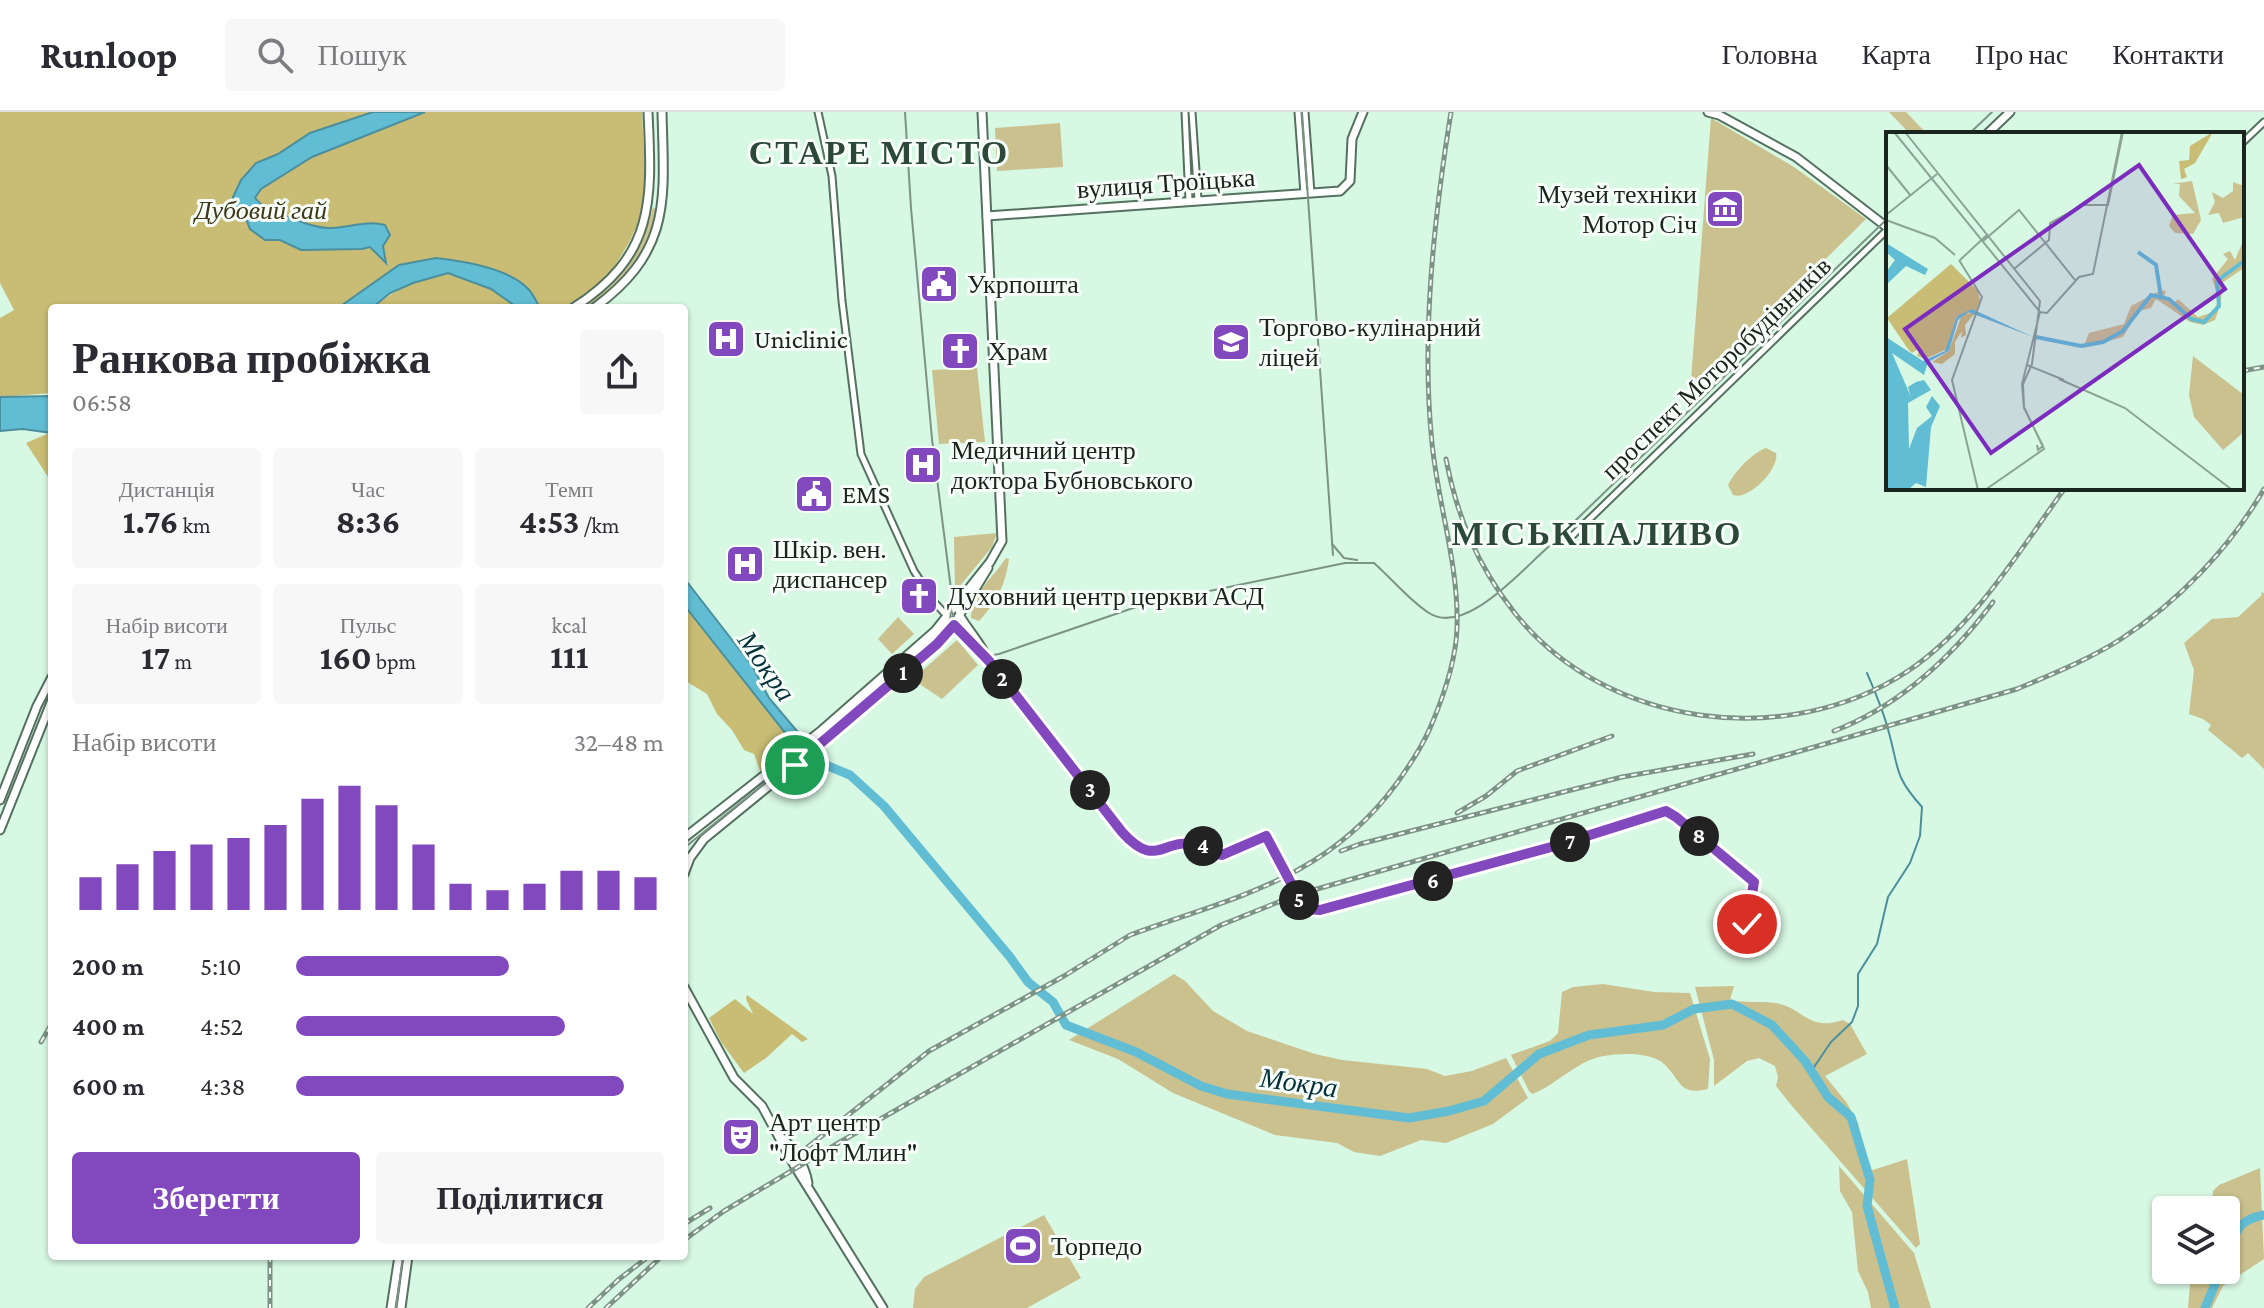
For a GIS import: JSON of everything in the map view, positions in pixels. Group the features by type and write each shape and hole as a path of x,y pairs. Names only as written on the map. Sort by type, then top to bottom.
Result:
{"main road":[{"path":"581,304 617,272 635,244 645,219 651,190 648,112"},
{"path":"599,304 634,270 655,235 660,220 664,193 662,112"},
{"path":"688,835 822,730 935,631 990,562 1002,541 980,112"},
{"name":"вулиця Троїцька","path":"987,216 1340,191 1350,181 1352,139 1363,112"},
{"path":"1708,112 1796,157 1886,226"},
{"path":"1989,132 2010,112"},
{"path":"688,863 704,839 937,644 954,625 985,576 990,562"},
{"path":"0,800 48,685"},
{"path":"0,830 48,710"},
{"path":"688,994 734,1078 762,1106 883,1308"},
{"path":"391,1308 398,1260"},
{"path":"401,1308 407,1260"}],"street":[{"path":"818,112 832,176 842,301 861,454 914,571 946,617 989,661 1135,846 1145,852 1184,844 1200,845 1215,855 1222,855 1266,836 1296,895 1310,909 1320,910 1432,882 1606,832 1666,811 1754,882 1746,930 1748,935"},
{"path":"1185,112 1194,200"},
{"path":"1192,112 1194,200"},
{"path":"1298,112 1308,194"},
{"path":"1305,112 1308,194"},
{"path":"2244,141 2264,122"},
{"name":"проспект Моторобудівників","path":"1571,537 1886,230"},
{"path":"955,604 989,661"}],"shaded area":[{"path":"1889,112 1906,112 1925,132 1908,132"},
{"path":"1711,118 1794,167 1866,219 1690,393"},
{"path":"1060,123 1063,167 997,171 995,128"},
{"path":"653,207 658,211 634,265 602,300 589,304 609,287 631,260"},
{"path":"977,368 985,442 939,444 932,370"},
{"path":"1766,448 1776,453 1768,475 1747,493 1733,495 1728,485 1734,474 1749,458"},
{"path":"997,533 992,547 955,592 954,537"},
{"path":"1006,558 1009,559 1005,577 991,607 979,621 971,618 979,593"},
{"path":"2261,592 2264,593 2264,769 2248,753 2242,758 2208,730 2211,725 2203,719 2189,714 2194,670 2184,643 2212,619 2238,617 2262,595"},
{"path":"898,617 914,634 892,654 878,639"},
{"path":"957,640 978,665 942,699 918,683 915,677"},
{"path":"1174,974 1185,981 1213,1011 1247,1031 1315,1054 1427,1069 1445,1076 1472,1071 1506,1058 1528,1098 1493,1124 1446,1143 1421,1140 1380,1156 1354,1152 1337,1143 1275,1135 1173,1093 1118,1059 1069,1040"},
{"path":"1603,984 1654,992 1690,993 1710,1059 1708,1089 1686,1089 1659,1060 1627,1054 1594,1058 1541,1090 1532,1094 1529,1091 1511,1055 1550,1041 1558,1033 1562,992 1573,987"},
{"path":"1734,986 1730,1000 1776,1003 1814,1021 1831,1023 1843,1020 1850,1024 1867,1054 1825,1076 1847,1103 1858,1123 1868,1168 1873,1170 1907,1159 1920,1244 1916,1248 1776,1086 1778,1077 1775,1066 1759,1058 1747,1061 1714,1086 1714,1060 1695,987"},
{"path":"1839,1166 1914,1253 1931,1308 1871,1308 1868,1292 1858,1271 1852,1212 1840,1191"},
{"path":"2260,1168 2264,1259 2240,1275 2240,1196 2212,1196 2219,1185"},
{"name":"Торпедо","path":"1044,1215 1081,1278 1027,1308 913,1308 915,1289 924,1277"},
{"path":"2190,1284 2226,1284 2212,1308 2188,1308"}],"green space":[{"name":"Дубовий гай","path":"0,112 642,112 646,193 641,216 615,266 594,289 569,304 538,304 529,290 436,258 399,265 344,304 48,304 48,393 0,397 0,318 14,310 0,283"},
{"path":"448,273 491,289 512,304 378,304 408,285"},
{"path":"48,433 48,477 26,443"},
{"path":"688,610 794,744 761,773 754,754 744,750 732,730 717,714 707,694 688,682"},
{"path":"747,995 808,1039 802,1042 792,1034 744,1073 721,1042 709,1018 735,999 753,1014"}],"water":[{"path":"373,112 425,112 312,157 261,189 255,198 274,212 318,227 371,223 385,225 390,235 383,246 386,263 370,247 301,250 280,240 265,240 250,229 233,197 241,180 256,163 278,154 310,133"},
{"path":"436,258 473,264 522,283 538,304 512,304 491,289 448,273 390,293 377,304 344,304 399,265"},
{"path":"48,396 48,432 23,429 0,431 0,397"},
{"path":"688,583 753,667 769,698 802,737 794,744 688,610"}],"waterway":[{"path":"1812,1070 1831,1042 1852,1022 1858,1006 1858,974 1877,944 1888,897 1910,863 1920,836 1922,807 1899,772 1885,717 1867,673"},
{"name":"Мокра","path":"790,732 821,763 850,775 884,806 1028,982 1053,1002 1066,1025 1136,1052 1201,1086 1227,1094 1409,1118 1449,1111 1484,1101 1539,1054 1589,1035 1663,1025 1694,1009 1732,1004 1772,1025 1805,1061 1828,1097 1851,1117 1870,1180 1867,1206 1895,1308"},
{"name":"Мокра","path":"2240,1226 2264,1215"},
{"name":"Мокра","path":"2205,1308 2215,1284"}],"tram line":[{"path":"688,845 826,734 939,637 950,621 952,597 932,439 905,112"},
{"path":"1302,112 1333,555"},
{"path":"1971,132 1992,112"},
{"path":"950,606 970,640 981,651 994,655 1142,605 1345,563 1374,563 1429,613 1443,618 1459,616 1491,598 1522,572 1886,220"},
{"path":"1332,544 1344,558 1357,560"},
{"path":"396,1308 402,1260"}],"railway":[{"path":"799,1154 929,1051 1064,976 1130,935 1277,881 1309,863 1340,842 1369,816 1412,761 1446,687 1455,652 1457,628 1452,558 1432,443 1428,361 1431,277 1451,112"},
{"path":"2244,371 2264,367"},
{"path":"1446,459 1456,500 1479,558 1514,612 1552,651 1597,681 1647,703 1700,715 1754,718 1808,712 1860,696 1908,671 1954,633 1975,610 2064,490"},
{"path":"688,1237 724,1211 840,1142 1221,925 1296,895 2017,689 2083,660 2142,624 2182,591 2219,553 2264,489"},
{"path":"1834,731 1880,708 1922,678 1960,642 1993,602"},
{"path":"1457,813 1486,796 1517,771 1612,736"},
{"path":"1341,851 1622,777 1753,754"},
{"path":"41,1042 48,1030"},
{"path":"688,1222 710,1208"},
{"path":"270,1260 270,1308"},
{"path":"588,1308 644,1260"},
{"path":"606,1308 658,1260"}],"place":[{"name":"Музей техніки Мотор Січ","path":"1725,209"},
{"name":"Укрпошта","path":"939,284"},
{"name":"Uniclinic","path":"726,339"},
{"name":"Торгово-кулінарний ліцей","path":"1231,342"},
{"name":"Храм","path":"960,351"},
{"name":"Медичний центр доктора Бубновського","path":"923,465"},
{"name":"EMS","path":"814,494"},
{"name":"Шкір. вен. диспансер","path":"745,564"},
{"name":"Духовний центр церкви АСД","path":"919,596"},
{"name":"Арт центр \"Лофт Млин\"","path":"741,1137"},
{"name":"Торпедо","path":"1023,1246"}],"district":[{"name":"СТАРЕ МІСТО","path":"879,152"},
{"name":"МІСЬКПАЛИВО","path":"1597,533"}],"route":[{"path":"795,765 937,644 954,625 989,661 1122,832 1145,852 1184,844 1200,845 1215,855 1222,855 1266,836 1301,902 1310,909 1320,910 1432,882 1606,832 1666,811 1743,870 1754,882 1747,924"}]}
